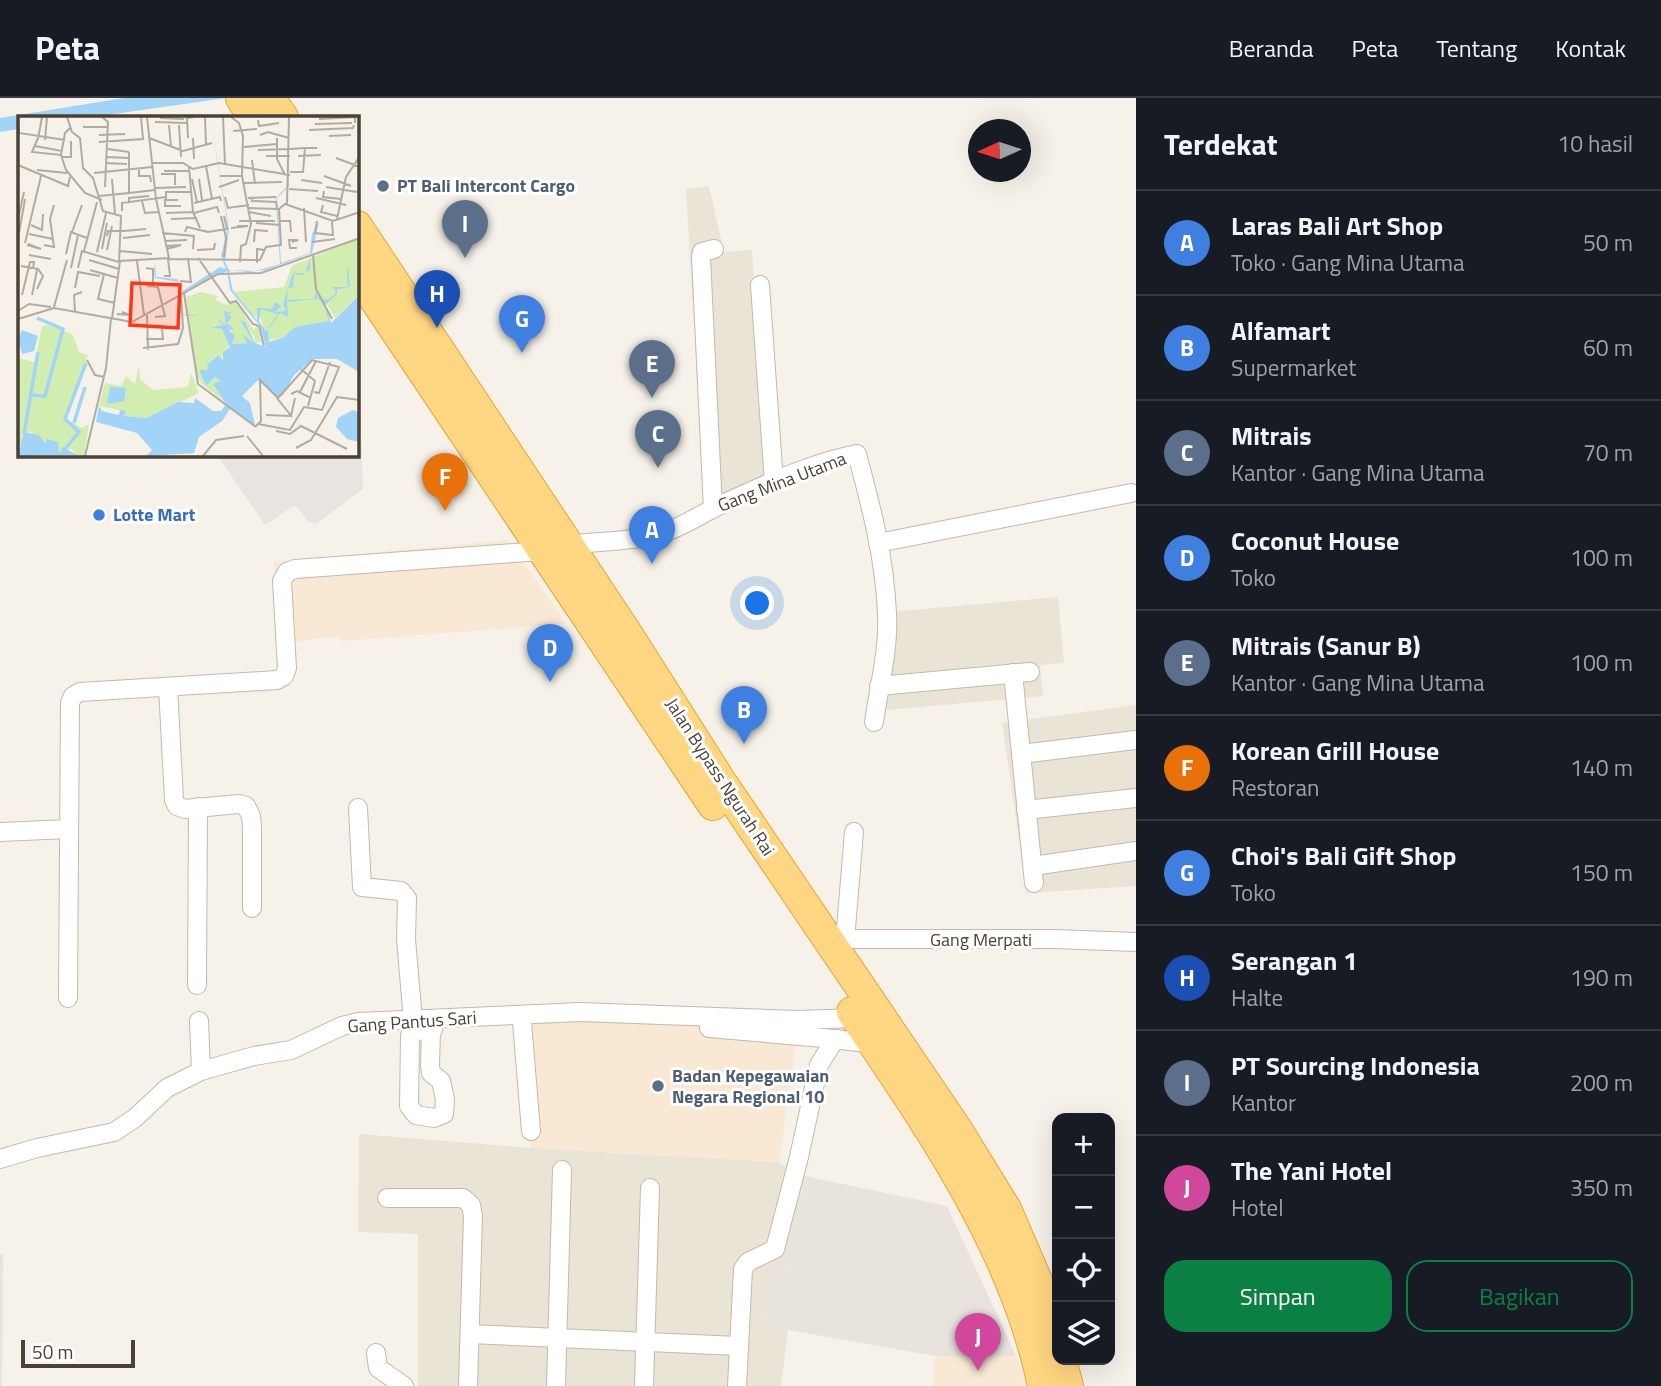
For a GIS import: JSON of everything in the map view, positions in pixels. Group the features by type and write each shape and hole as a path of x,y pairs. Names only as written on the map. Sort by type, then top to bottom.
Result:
{"highway":[{"path":"252,104 281,116"},
{"name":"Jalan Bypass Ngurah Rai","path":"359,229 554,548"},
{"name":"Jalan Bypass Ngurah Rai","path":"359,277 554,548 628,635 712,786 856,1018 940,1146 992,1240 1035,1347 1043,1386"},
{"name":"Jalan Bypass Ngurah Rai","path":"712,786 836,940 956,1128 1006,1209 1038,1283 1052,1326"},
{"path":"1062,1365 1068,1386"}],"street":[{"path":"713,509 701,257 702,252 714,249"},
{"path":"760,285 774,483"},
{"name":"Gang Mina Utama","path":"168,687 276,680 284,676 287,668 282,581 287,572 295,569 554,548 666,532 774,483 839,457 857,454 878,543 887,615 874,722"},
{"path":"878,543 1131,493"},
{"path":"879,686 1022,673 1021,754 1034,874 1136,851"},
{"path":"68,998 70,703 73,696 80,692 168,687 174,800 177,806 185,809 239,804 249,810 252,828 252,908"},
{"path":"1021,754 1136,740"},
{"path":"1026,810 1136,798"},
{"path":"197,985 198,807"},
{"path":"358,807 362,887 401,891 407,898 406,939 412,1021"},
{"path":"0,832 68,829"},
{"path":"836,940 854,832"},
{"name":"Gang Merpati","path":"836,940 1054,939 1136,942"},
{"name":"Gang Pantus Sari","path":"0,1159 37,1148 114,1132 135,1118 167,1088 201,1071 254,1056 291,1050 342,1026 358,1022 580,1012 798,1020 856,1018"},
{"path":"199,1021 201,1071"},
{"path":"431,1030 429,1066 431,1073 442,1081 445,1099 444,1114 434,1118 416,1115 409,1106 411,1031 561,1021 775,1032 873,1044"},
{"path":"522,1022 531,1131"},
{"path":"737,1386 743,1269 748,1262 775,1249 819,1065 835,1039"},
{"path":"556,1386 562,1170"},
{"path":"643,1386 650,1188"},
{"path":"387,1198 463,1198 471,1205 473,1216 468,1386"},
{"path":"470,1334 738,1346"},
{"path":"376,1353 378,1368 404,1386"}],"shaded area":[{"path":"709,186 724,252 752,250 769,478 705,507 686,189"},
{"path":"359,378 363,489 316,524 308,522 295,505 265,525 218,457 359,457"},
{"path":"508,540 566,624 341,641 340,636 291,642 279,632 274,562"},
{"path":"1058,597 1064,663 1040,665 1043,696 887,710 879,613"},
{"path":"1136,705 1136,886 1027,893 1002,723"},
{"name":"Badan Kepegawaian Negara Regional 10","path":"521,1006 790,1013 799,1024 779,1162 530,1148"},
{"path":"359,1134 530,1148 779,1162 795,1174 805,1176 784,1269 771,1270 765,1329 788,1330 781,1386 418,1386 418,1234 358,1232"},
{"path":"805,1176 947,1206 1016,1356 935,1356 788,1330 765,1329 770,1271 784,1269"},
{"path":"0,1254 3,1254 2,1386 0,1386"},
{"path":"935,1356 1016,1356 1026,1386 933,1386"}],"water":[{"path":"124,98 226,98 100,116 18,116 18,129 0,132 0,118"}],"place":[{"name":"PT Bali Intercont Cargo","path":"383,186"},
{"name":"PT Sourcing Indonesia","path":"465,258"},
{"name":"Serangan 1","path":"437,328"},
{"name":"Choi's Bali Gift Shop","path":"522,353"},
{"name":"Mitrais (Sanur B)","path":"652,398"},
{"name":"Mitrais","path":"658,468"},
{"name":"Korean Grill House","path":"445,511"},
{"name":"Lotte Mart","path":"99,515"},
{"name":"Laras Bali Art Shop","path":"652,564"},
{"name":"Coconut House","path":"550,682"},
{"name":"Alfamart","path":"744,744"},
{"name":"Badan Kepegawaian Negara Regional 10","path":"658,1086"},
{"name":"The Yani Hotel","path":"978,1371"}]}
